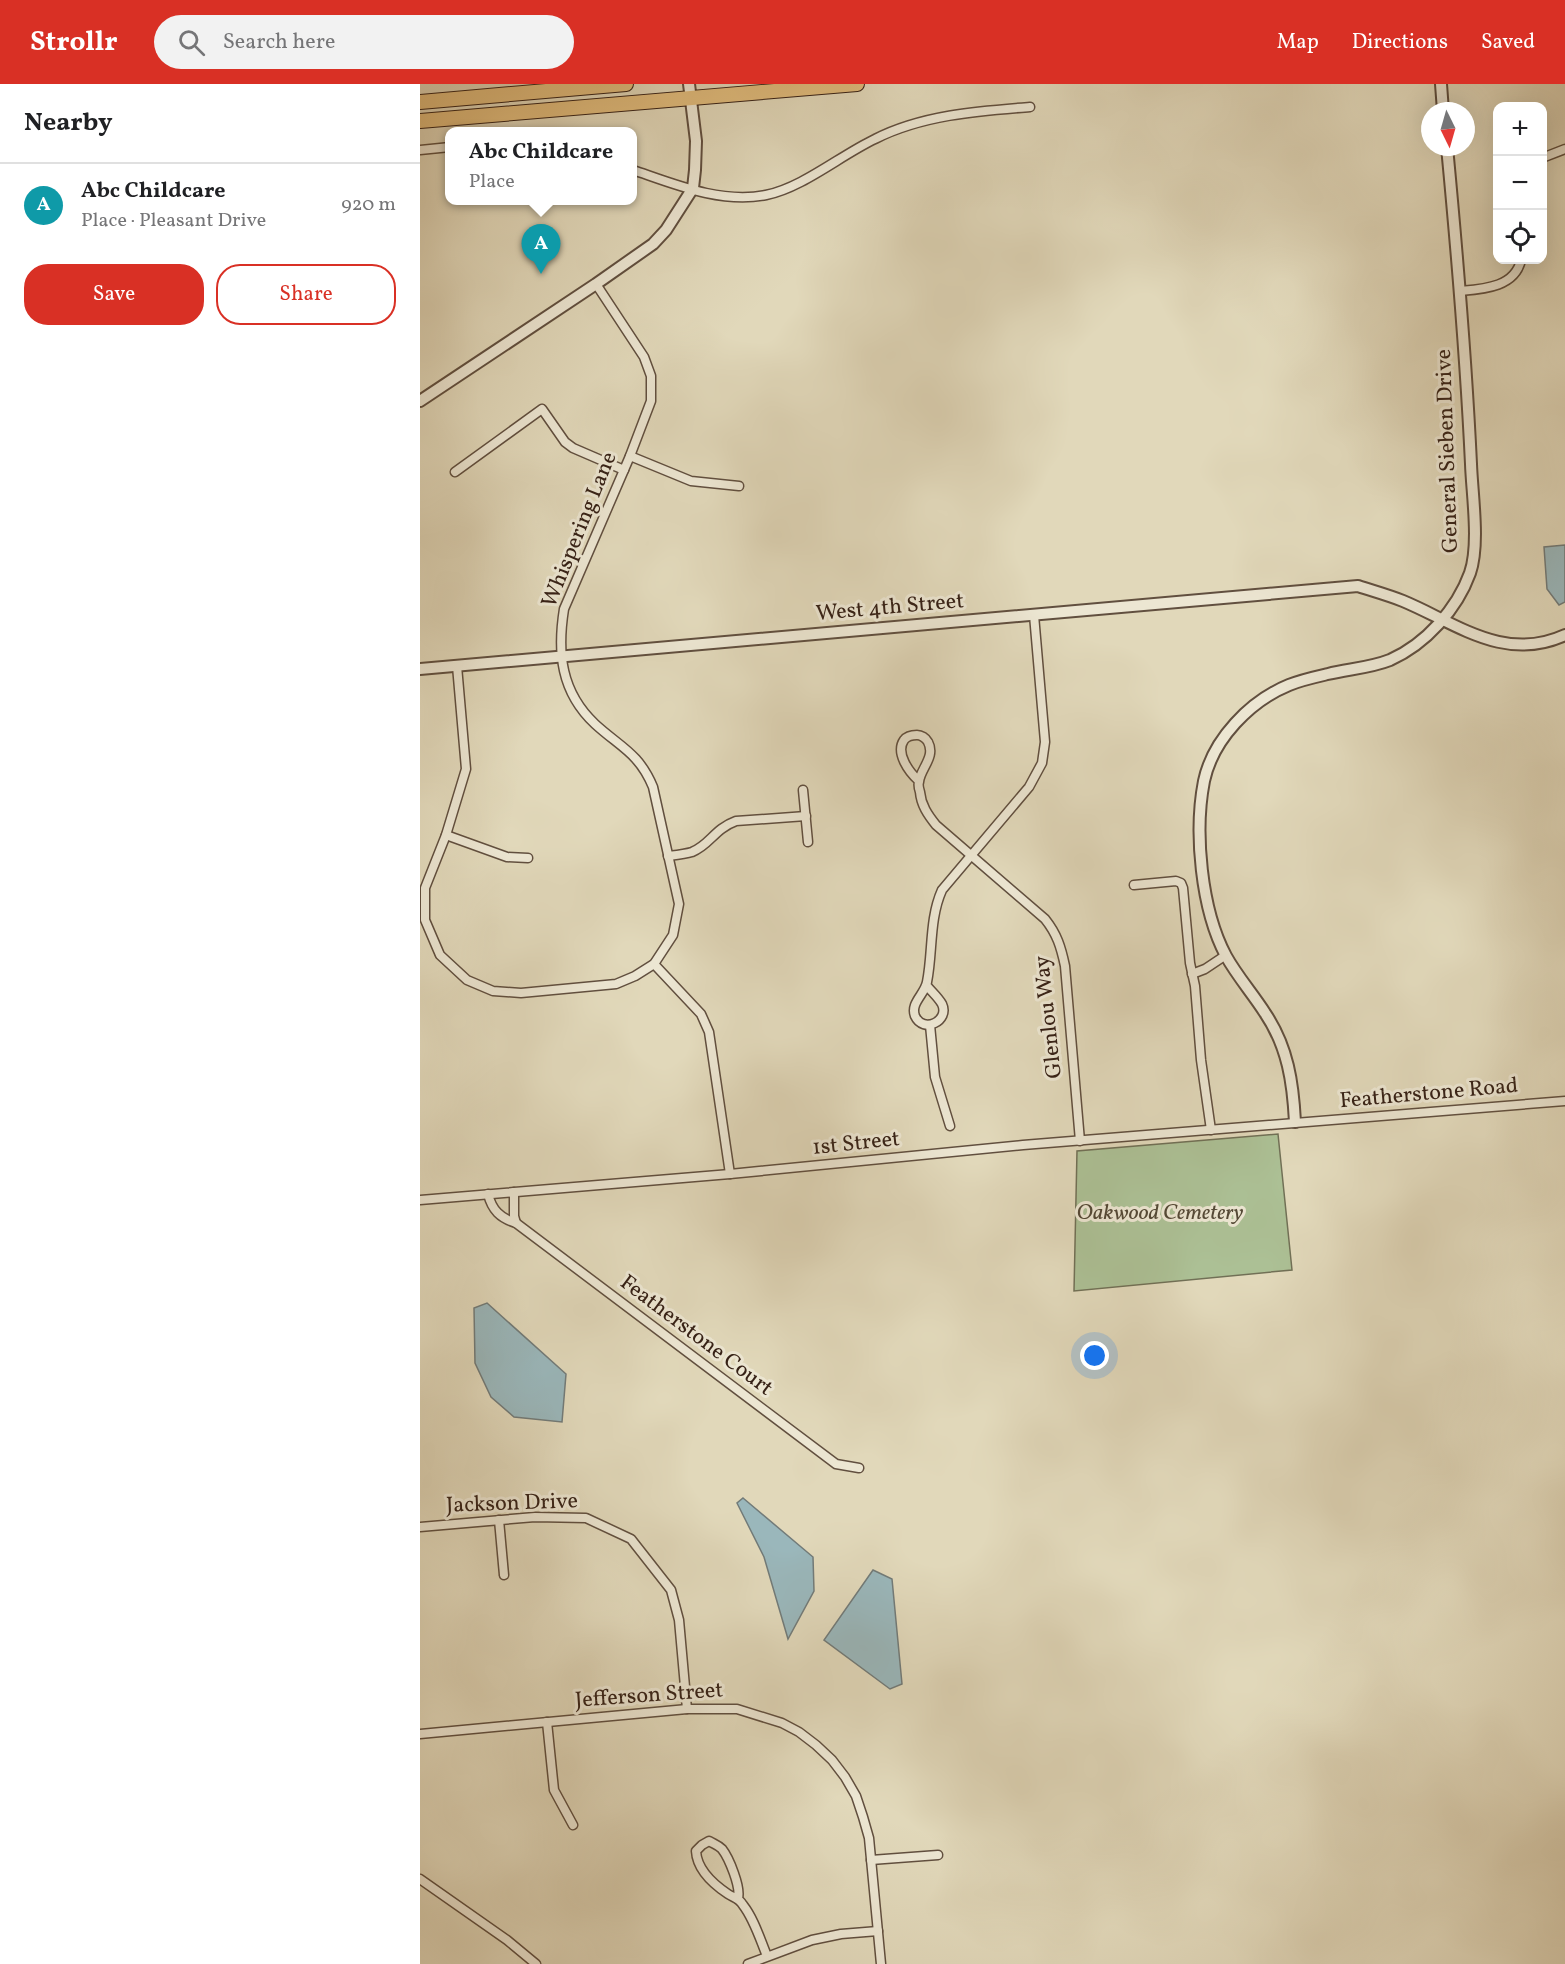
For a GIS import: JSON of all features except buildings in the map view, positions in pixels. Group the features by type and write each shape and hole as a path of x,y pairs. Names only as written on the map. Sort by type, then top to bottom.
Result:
{"highway":[{"path":"420,102 626,84"},
{"path":"420,121 691,91 857,84"}],"street":[{"path":"1441,84 1442,102"},
{"path":"420,401 653,244 674,221 693,188 696,141 691,91"},
{"path":"637,171 693,188 736,197 766,195 797,184 876,138 918,122 993,110 1030,107"},
{"path":"420,150 445,148"},
{"path":"1547,156 1565,149"},
{"name":"General Sieben Drive","path":"1295,1122 1286,1052 1268,1016 1226,955 1210,916 1201,860 1199,819 1204,778 1216,749 1236,723 1261,700 1290,685 1390,660 1417,644 1442,620 1462,590 1471,570 1474,540 1461,291 1448,156"},
{"path":"1461,291 1493,288 1508,279 1520,264"},
{"name":"Whispering Lane","path":"596,284 644,357 651,376 651,401 630,456 564,609 560,631 562,656 564,678 576,703 594,723 636,757 653,787 679,904 673,935 654,964"},
{"path":"455,472 542,409 565,442 573,448 624,470"},
{"path":"630,456 691,481 739,486"},
{"name":"West 4th Street","path":"420,669 1358,586 1402,601 1442,620"},
{"path":"927,986 942,1003 943,1008 943,1015 940,1019 930,1025 918,1021 914,1015 917,1002 927,986 934,915 942,890 1029,787 1044,756 1045,742 1034,615"},
{"path":"1442,620 1492,642 1516,645 1537,643 1565,635"},
{"path":"457,666 466,769 446,835 425,888 425,920 440,955 467,980 493,991 521,993 616,984 654,964 701,1014 709,1032 730,1174"},
{"name":"Glenlou Way","path":"919,781 910,773 901,749 908,736 918,735 927,741 930,753 919,781 920,794 929,816 936,825 1045,919 1055,931 1062,948 1080,1141"},
{"path":"803,790 808,842"},
{"path":"669,856 692,852 706,843 725,825 736,821 806,816"},
{"path":"446,835 507,857 528,858"},
{"path":"1134,885 1176,881 1183,888 1211,1130"},
{"path":"1192,974 1205,969 1226,955"},
{"path":"930,1025 935,1077 950,1126"},
{"name":"Featherstone Road","path":"1295,1122 1565,1101"},
{"name":"1st Street","path":"420,1200 1295,1122"},
{"path":"514,1192 516,1223"},
{"name":"Featherstone Court","path":"488,1194 491,1206 506,1220 516,1223 836,1464 859,1468"},
{"name":"Jackson Drive","path":"420,1527 535,1517 586,1518 632,1539 671,1590 679,1620 687,1709"},
{"path":"499,1520 504,1575"},
{"name":"Jefferson Street","path":"420,1734 687,1709 737,1708 782,1723 799,1732 832,1760 856,1796 863,1817 871,1860 881,1964"},
{"path":"547,1722 555,1790 573,1825"},
{"path":"738,1898 740,1891 725,1853 720,1846 710,1841 702,1845 696,1851 696,1862 729,1895 738,1898 767,1956"},
{"path":"871,1860 938,1855"},
{"path":"420,1879 507,1940 536,1964"},
{"path":"748,1964 819,1938 878,1931"}],"green space":[{"name":"Oakwood Cemetery","path":"1278,1134 1292,1270 1074,1291 1077,1151"}],"water":[{"path":"1565,545 1565,602 1559,605 1547,589 1544,547"},
{"path":"487,1303 566,1374 562,1422 514,1417 491,1397 475,1363 474,1308"},
{"path":"743,1498 813,1557 814,1591 788,1639 764,1557 737,1503"},
{"path":"873,1570 892,1579 902,1684 890,1689 824,1640"}],"place":[{"name":"Abc Childcare","path":"541,274"}]}
